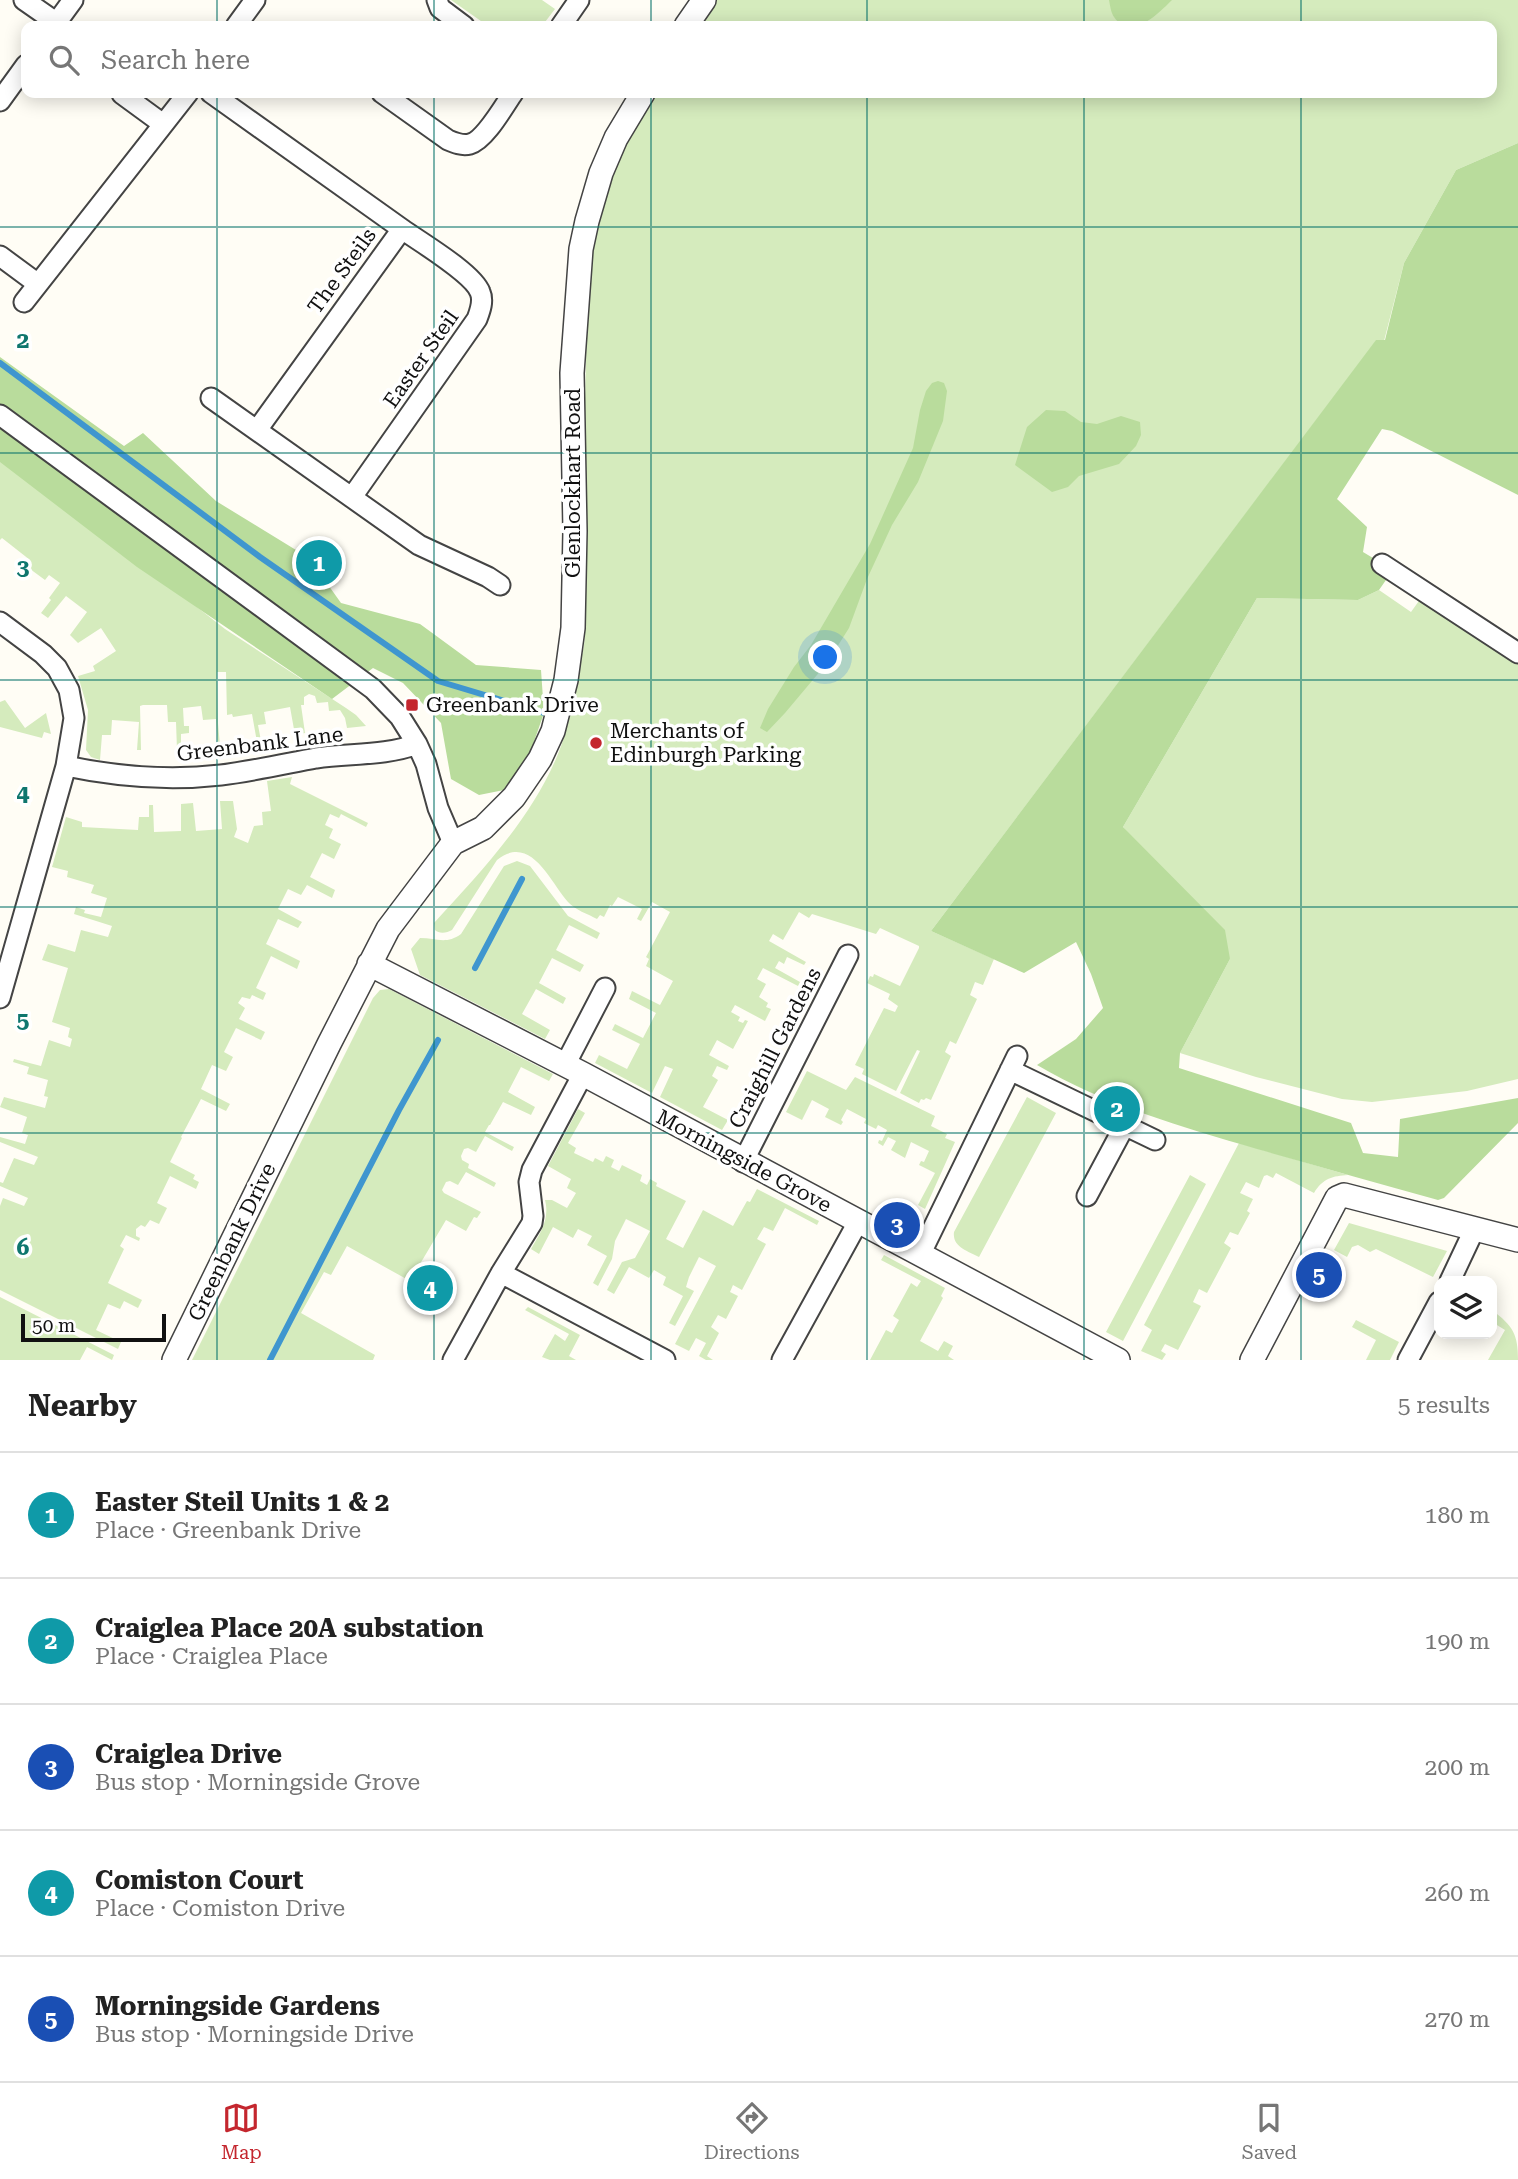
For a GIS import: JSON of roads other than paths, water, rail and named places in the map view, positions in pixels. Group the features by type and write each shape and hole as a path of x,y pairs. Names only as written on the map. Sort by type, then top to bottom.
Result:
{"street":[{"path":"24,0 50,21"},
{"path":"58,21 73,0"},
{"path":"240,21 255,0"},
{"path":"437,0 440,9 457,21"},
{"path":"689,21 704,0"},
{"path":"564,21 574,2"},
{"path":"0,101 21,72"},
{"path":"127,98 163,124"},
{"path":"24,302 184,98"},
{"name":"The Steils","path":"218,98 402,229 257,430"},
{"path":"389,98 448,140 469,144 481,138 509,98"},
{"name":"Glenlockhart Road","path":"453,843 483,828 514,797 543,752 557,717 570,660 573,628 575,531 572,373 581,249 601,173 616,138 640,98"},
{"name":"Easter Steil","path":"352,497 477,320 482,306 481,293 470,277 402,229"},
{"path":"0,256 38,284"},
{"path":"211,398 419,545 500,585"},
{"path":"0,415 355,674 388,704 417,744 426,764 438,808 453,843"},
{"path":"1382,564 1518,653"},
{"path":"0,622 48,659 65,679 74,718 66,766 0,998"},
{"name":"Greenbank Lane","path":"66,766 128,777 222,775 317,758 390,751 417,744"},
{"name":"Greenbank Drive","path":"174,1360 369,964 397,915 453,843"},
{"name":"Craighill Gardens","path":"743,1161 848,955"},
{"name":"Morningside Grove","path":"369,964 574,1070 1118,1360"},
{"path":"453,1360 532,1223 529,1182 532,1170 605,988"},
{"path":"920,1255 1014,1063 1155,1140"},
{"path":"1087,1196 1125,1125"},
{"path":"1252,1360 1337,1198 1344,1195 1518,1240"},
{"path":"782,1360 858,1222"},
{"path":"1452,1276 1475,1228"},
{"path":"501,1273 665,1360"},
{"path":"1408,1360 1434,1311"}],"waterway":[{"path":"0,363 260,557 438,681 544,713"},
{"path":"475,968 522,879"},
{"path":"270,1360 438,1040"}],"place":[{"name":"Easter Steil Units 1 & 2","path":"319,563"},
{"name":"Greenbank Drive","path":"412,705"},
{"name":"Merchants of Edinburgh Parking","path":"596,743"},
{"name":"Craiglea Place 20A substation","path":"1117,1109"},
{"name":"Craiglea Drive","path":"897,1225"},
{"name":"Morningside Gardens","path":"1319,1275"},
{"name":"Comiston Court","path":"430,1288"}]}
